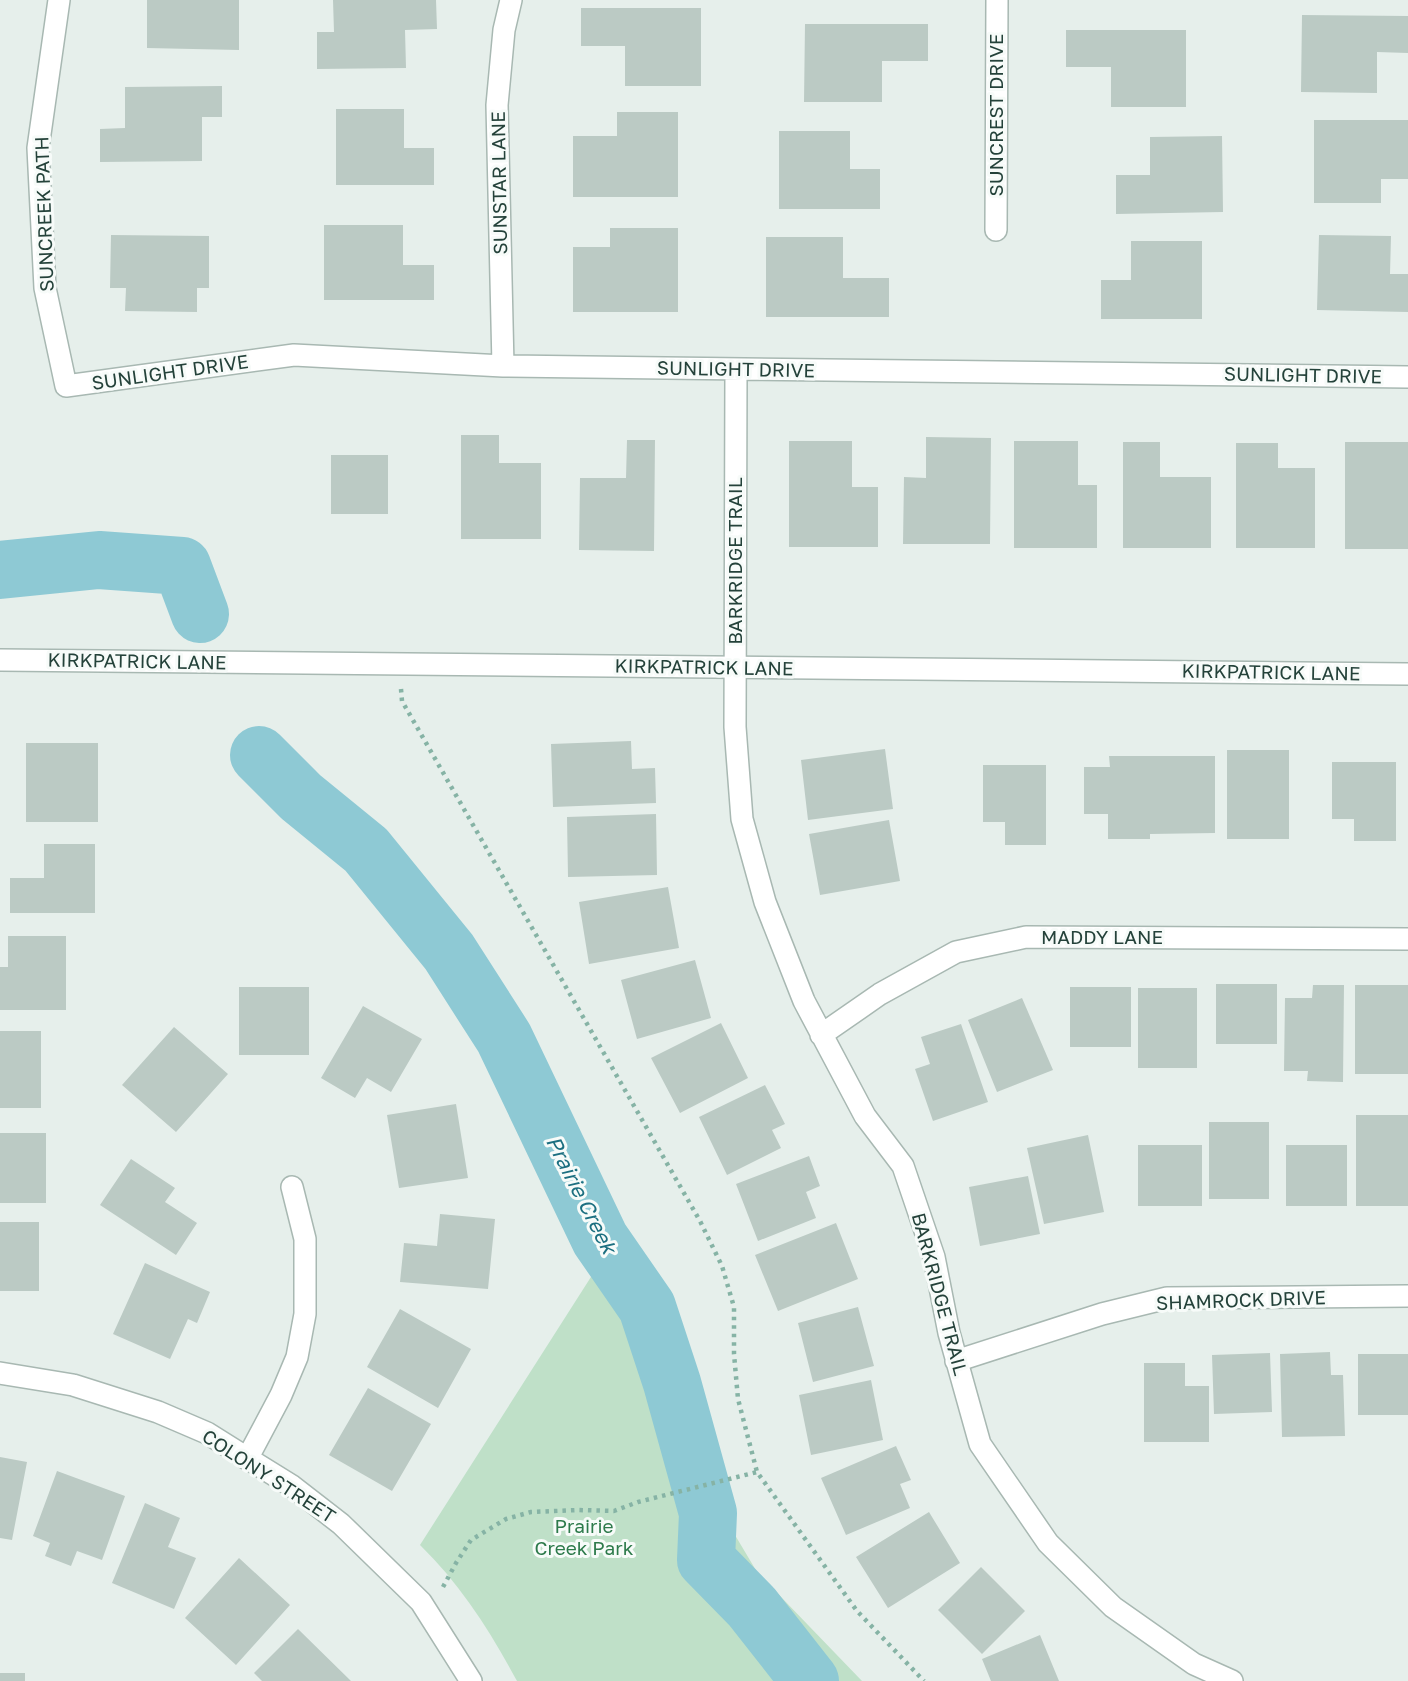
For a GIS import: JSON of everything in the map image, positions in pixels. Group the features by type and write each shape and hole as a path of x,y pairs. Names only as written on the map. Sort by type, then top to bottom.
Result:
{"street":[{"name":"SUNCREEK PATH","path":"59,0 38,148 45,288 66,386"},
{"name":"SUNSTAR LANE","path":"503,366 497,105 504,30 511,0"},
{"name":"SUNCREST DRIVE","path":"996,230 997,0"},
{"name":"SUNLIGHT DRIVE","path":"66,386 294,355 503,366 1408,377"},
{"name":"BARKRIDGE TRAIL","path":"736,369 735,727 742,819 765,902 804,1001 821,1035 865,1116 903,1166 934,1257 949,1333 980,1444 1048,1543 1113,1607 1194,1664 1232,1681"},
{"name":"KIRKPATRICK LANE","path":"0,660 1408,674"},
{"name":"MADDY LANE","path":"821,1035 880,994 957,952 1026,937 1408,939"},
{"path":"247,1460 292,1370 304,1314 305,1239 292,1187"},
{"name":"SHAMROCK DRIVE","path":"957,1361 1102,1314 1167,1298 1408,1296"},
{"name":"COLONY STREET","path":"0,1373 73,1385 158,1412 207,1433 292,1486 341,1524 421,1602 471,1681"}],"path":[{"path":"399,664 402,701 693,1209 722,1266 734,1307 737,1399 757,1472 857,1611 924,1681"},
{"path":"443,1587 471,1541 506,1519 531,1512 614,1511 638,1502 757,1472"}],"green space":[{"name":"Prairie Creek Park","path":"612,1244 680,1381 707,1488 757,1572 862,1681 517,1681 474,1609 449,1576 420,1545"}],"building":[{"path":"147,0 239,0 239,50 147,48"},
{"path":"333,0 436,0 437,29 405,30 406,68 317,69 317,32 334,32"},
{"path":"581,8 701,8 701,86 625,86 625,46 581,46"},
{"path":"1302,15 1408,16 1408,53 1377,52 1377,93 1301,92"},
{"path":"805,24 928,24 928,61 882,61 882,102 804,102"},
{"path":"1066,30 1186,30 1186,107 1111,107 1111,67 1066,67"},
{"path":"222,86 222,117 202,117 202,161 100,162 100,129 125,128 125,87"},
{"path":"336,109 404,109 404,148 434,148 434,185 336,185"},
{"path":"617,112 678,112 678,197 573,197 573,136 617,136"},
{"path":"1314,120 1408,120 1408,179 1381,179 1381,203 1314,203"},
{"path":"779,131 850,131 850,169 880,169 880,209 779,209"},
{"path":"1222,136 1223,212 1116,214 1116,175 1150,175 1150,137"},
{"path":"324,225 403,225 403,265 434,265 434,300 324,300"},
{"path":"610,228 678,228 678,312 573,312 573,247 610,247"},
{"path":"111,235 209,236 209,288 197,288 197,312 125,311 126,288 110,288"},
{"path":"1319,235 1391,236 1390,274 1408,274 1408,312 1317,310"},
{"path":"766,237 843,237 843,278 889,278 889,317 766,317"},
{"path":"1131,241 1202,241 1202,319 1101,319 1101,280 1131,280"},
{"path":"461,435 499,435 499,463 541,463 541,539 461,539"},
{"path":"926,437 991,438 990,544 903,544 904,477 926,478"},
{"path":"627,440 655,440 654,551 579,550 580,478 626,478"},
{"path":"789,441 852,441 852,487 878,487 878,547 789,547"},
{"path":"1014,441 1078,441 1078,485 1097,485 1097,548 1014,548"},
{"path":"1123,442 1160,442 1160,477 1211,477 1211,548 1123,548"},
{"path":"1345,442 1408,442 1408,549 1345,549"},
{"path":"1236,443 1278,443 1278,468 1315,468 1315,548 1236,548"},
{"path":"331,455 388,455 388,514 331,514"},
{"path":"631,741 632,769 655,768 656,803 553,807 551,744"},
{"path":"26,743 98,743 98,822 26,822"},
{"path":"885,749 893,809 808,820 801,760"},
{"path":"1227,750 1289,750 1289,839 1227,839"},
{"path":"1109,756 1215,756 1215,833 1150,834 1150,839 1108,839 1108,814 1084,814 1084,767 1110,767"},
{"path":"1332,762 1396,762 1396,841 1354,841 1354,819 1332,819"},
{"path":"983,765 1046,765 1046,845 1005,845 1005,822 983,822"},
{"path":"656,814 657,875 568,877 567,817"},
{"path":"889,820 900,881 820,895 809,834"},
{"path":"44,844 95,844 95,913 10,913 10,878 44,878"},
{"path":"668,887 679,948 589,964 579,902"},
{"path":"8,936 66,936 66,1010 0,1010 0,967 8,967"},
{"path":"695,960 711,1018 637,1039 621,980"},
{"path":"1216,984 1277,984 1277,1044 1216,1044"},
{"path":"1313,985 1344,985 1343,1082 1307,1081 1308,1071 1284,1071 1285,998 1312,998"},
{"path":"1355,985 1408,985 1408,1074 1355,1074"},
{"path":"239,987 309,987 309,1055 239,1055"},
{"path":"1070,987 1131,987 1131,1047 1070,1047"},
{"path":"1138,988 1197,988 1197,1068 1138,1068"},
{"path":"1022,998 1053,1070 997,1092 968,1020"},
{"path":"363,1006 422,1039 391,1092 367,1078 355,1098 321,1078"},
{"path":"721,1023 748,1078 680,1113 651,1058"},
{"path":"961,1024 988,1102 933,1121 915,1069 930,1064 921,1037"},
{"path":"174,1027 228,1074 176,1132 122,1085"},
{"path":"0,1031 41,1031 41,1108 0,1108"},
{"path":"765,1085 785,1124 772,1130 781,1148 727,1175 699,1117"},
{"path":"456,1104 468,1178 399,1188 387,1115"},
{"path":"1356,1115 1408,1115 1408,1206 1356,1206"},
{"path":"1209,1122 1269,1122 1269,1199 1209,1199"},
{"path":"0,1133 46,1133 46,1203 0,1203"},
{"path":"1088,1135 1104,1212 1044,1224 1027,1148"},
{"path":"1138,1145 1202,1145 1202,1206 1138,1206"},
{"path":"1286,1145 1347,1145 1347,1206 1286,1206"},
{"path":"809,1156 820,1186 806,1192 816,1218 758,1241 736,1184"},
{"path":"131,1159 175,1188 165,1202 197,1223 176,1255 100,1205"},
{"path":"1028,1176 1040,1234 980,1246 969,1187"},
{"path":"440,1214 495,1219 488,1289 400,1282 404,1243 437,1246"},
{"path":"0,1222 39,1222 39,1291 0,1291"},
{"path":"836,1223 858,1279 778,1311 755,1255"},
{"path":"145,1263 210,1292 197,1323 188,1319 170,1359 113,1334"},
{"path":"858,1307 874,1366 813,1382 798,1323"},
{"path":"400,1309 471,1349 438,1408 367,1367"},
{"path":"1330,1352 1331,1375 1343,1375 1345,1436 1282,1437 1280,1354"},
{"path":"1270,1353 1272,1412 1214,1414 1212,1355"},
{"path":"1358,1354 1408,1354 1408,1415 1358,1415"},
{"path":"1144,1363 1185,1363 1185,1386 1209,1386 1209,1442 1144,1442"},
{"path":"871,1380 883,1440 811,1455 799,1395"},
{"path":"368,1388 431,1424 392,1491 329,1455"},
{"path":"896,1446 911,1480 900,1484 910,1508 846,1535 821,1478"},
{"path":"0,1457 27,1462 12,1540 0,1538"},
{"path":"57,1471 125,1496 102,1560 77,1551 71,1566 45,1556 50,1543 33,1536"},
{"path":"145,1503 180,1518 168,1547 196,1558 174,1609 112,1583"},
{"path":"929,1512 960,1563 888,1608 856,1557"},
{"path":"239,1558 290,1605 236,1665 185,1618"},
{"path":"981,1567 1025,1611 982,1654 938,1610"},
{"path":"298,1629 351,1681 262,1681 254,1673"},
{"path":"1040,1635 1059,1681 991,1681 982,1659"},
{"path":"0,1673 25,1673 25,1681 0,1681"}],"waterway":[{"name":"Prairie Creek","path":"0,570 99,560 182,566 200,614"},
{"name":"Prairie Creek","path":"259,755 301,797 366,850 449,952 504,1038 600,1239 647,1307 672,1383 708,1513 706,1560 752,1607 810,1681"}]}
